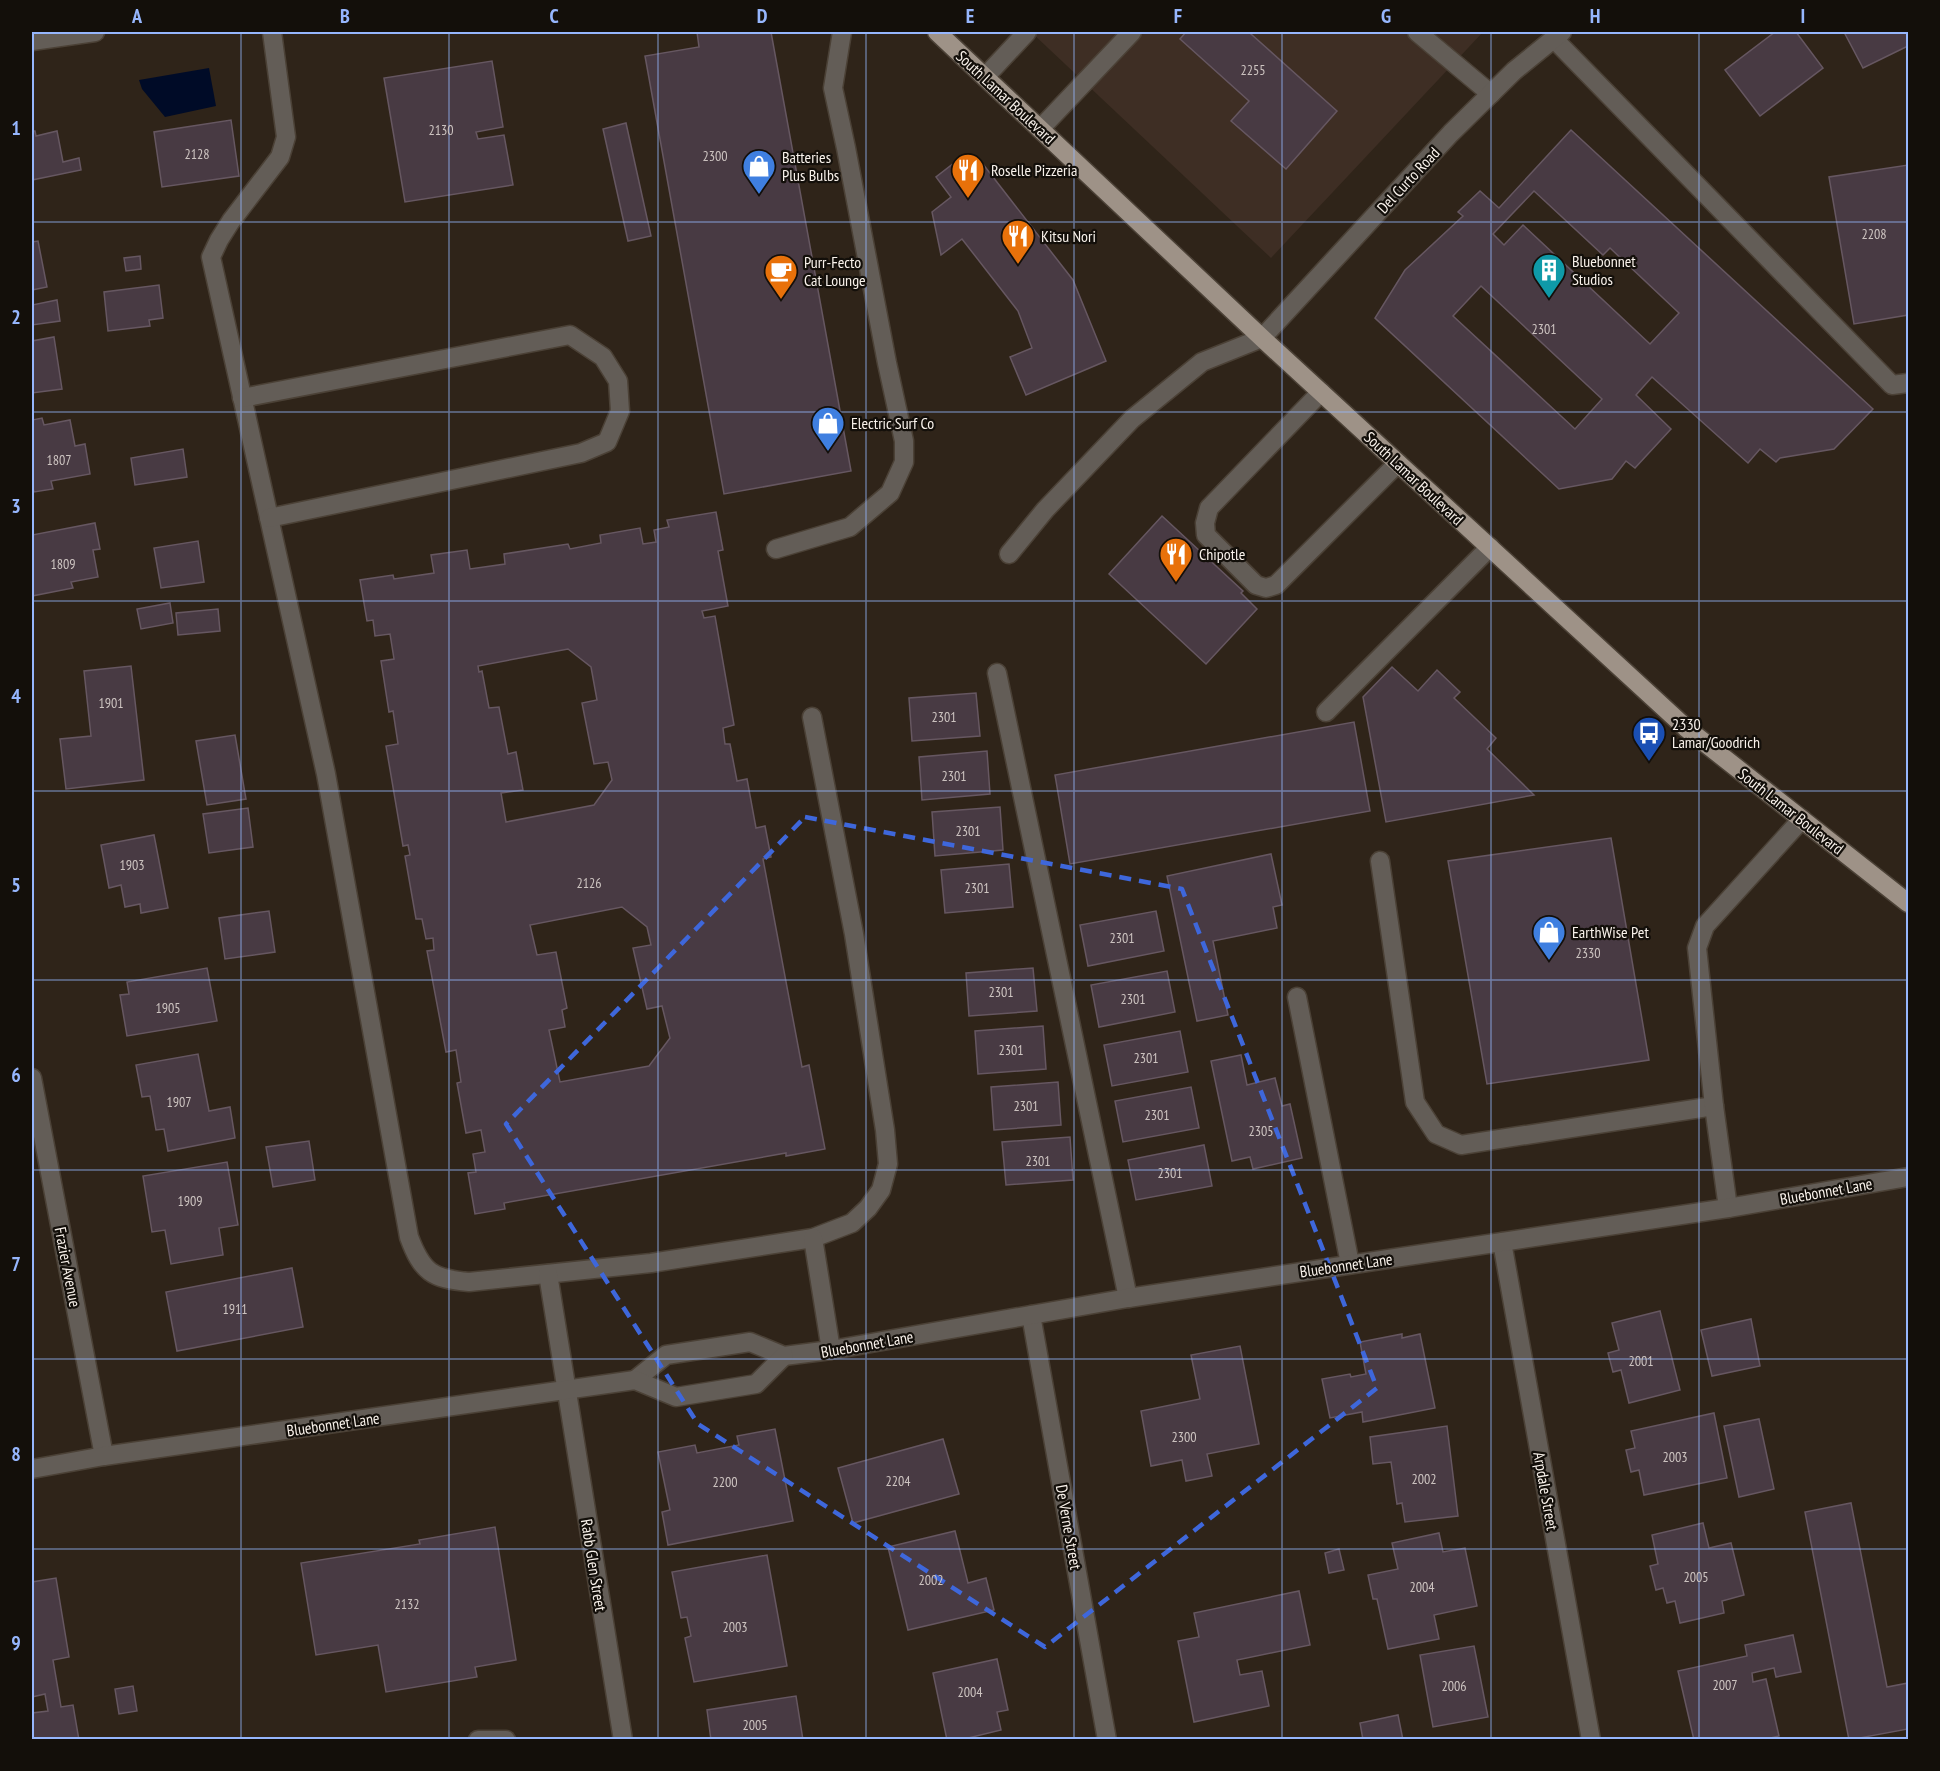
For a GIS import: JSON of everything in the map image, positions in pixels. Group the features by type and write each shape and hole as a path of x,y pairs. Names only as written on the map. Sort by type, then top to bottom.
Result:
{"main road":[{"name":"South Lamar Boulevard","path":"937,32 1262,338 1686,728 1908,903"}],"street":[{"path":"32,41 94,32"},
{"path":"272,32 286,137 280,157 231,221 211,257 326,774 409,1237 415,1254 424,1267 435,1275 446,1280 470,1282 651,1263 813,1238 852,1223 868,1208 881,1190 888,1164 885,1130 854,934 813,717"},
{"path":"776,549 850,527 890,493 904,462 904,441 833,88 842,32"},
{"path":"985,77 1027,32"},
{"path":"1040,129 1132,32"},
{"path":"1417,32 1491,94"},
{"path":"1558,35 1892,386 1908,382"},
{"name":"Del Curto Road","path":"1262,338 1451,133 1514,71 1558,35"},
{"path":"242,398 570,335 603,357 618,381 620,411 608,442 581,453 269,518"},
{"path":"1009,554 1045,510 1132,419 1202,362 1262,338"},
{"path":"1321,392 1209,508 1205,523 1206,535 1256,585 1266,588 1276,585 1398,463"},
{"path":"1326,712 1490,547"},
{"path":"997,674 1128,1298"},
{"path":"1728,1208 1714,1106 1697,948 1705,926 1802,819"},
{"path":"1380,861 1415,1102 1436,1134 1461,1145 1714,1106"},
{"path":"1297,997 1350,1264"},
{"name":"Frazier Avenue","path":"32,1078 105,1456"},
{"name":"Bluebonnet Lane","path":"32,1469 105,1456 635,1380 666,1355 729,1345 750,1342 784,1356 831,1350 1128,1298 1728,1208 1908,1177"},
{"path":"813,1238 831,1350"},
{"name":"Arpdale Street","path":"1502,1242 1591,1740"},
{"name":"Rabb Glen Street","path":"548,1274 622,1740"},
{"name":"De Verne Street","path":"1031,1315 1107,1740"},
{"path":"635,1380 676,1397 756,1384 784,1356"},
{"path":"478,1740 506,1740"}],"highlighted area":[{"path":"805,817 1182,889 1377,1388 1045,1647 698,1424 506,1124"}],"shaded area":[{"path":"1031,32 1483,32 1271,258"}],"water":[{"path":"209,68 216,106 165,117 142,89 139,80"}],"building":[{"path":"697,32 771,32 851,471 724,494 645,56 699,47"},
{"path":"1186,32 1253,32 1251,34 1337,111 1286,169 1231,121 1249,101 1180,39"},
{"path":"1775,32 1796,32 1823,68 1760,116 1725,70"},
{"path":"1844,32 1908,32 1908,46 1863,68"},
{"path":"492,61 503,127 476,132 478,139 504,135 513,185 405,202 384,78"},
{"path":"231,120 239,176 162,187 154,132"},
{"path":"626,123 651,236 628,241 603,129"},
{"name":"Bluebonnet Studios","path":"1571,130 1873,409 1834,449 1780,458 1776,462 1760,449 1748,463 1652,377 1636,395 1671,429 1635,468 1626,461 1612,479 1559,489 1375,318 1405,270 1463,216 1458,212 1480,191 1499,208","holes":["1534,191 1603,255 1610,248 1679,313 1650,344 1523,225 1504,245 1493,234","1481,286 1602,399 1575,429 1453,316"]},
{"path":"32,131 35,131 36,136 57,131 63,162 79,158 81,170 32,180"},
{"path":"963,156 979,159 1073,280 1106,361 1026,395 1010,357 1032,348 1018,311 962,239 941,255 932,212 951,197 936,177"},
{"path":"1908,165 1908,315 1854,324 1829,177"},
{"path":"38,241 47,287 32,290 32,242"},
{"path":"140,256 141,269 126,271 124,258"},
{"path":"159,285 163,318 149,320 150,326 108,331 104,292"},
{"path":"57,300 60,321 32,325 32,305"},
{"path":"54,337 62,389 32,393 32,341"},
{"path":"42,418 44,425 70,420 75,446 85,444 90,474 51,481 53,489 34,492 32,485 32,420"},
{"path":"183,449 187,477 135,485 131,458"},
{"path":"716,512 723,550 718,551 728,606 702,611 704,618 715,616 734,725 723,728 725,744 730,744 737,781 747,779 756,828 765,826 771,857 763,859 802,1067 809,1065 825,1149 786,1156 786,1153 504,1203 505,1209 475,1214 468,1173 476,1172 473,1154 485,1152 481,1130 466,1133 457,1083 461,1082 456,1050 446,1052 427,951 434,950 433,938 426,939 422,919 416,919 405,856 410,855 408,845 403,846 386,746 398,744 393,711 389,712 381,661 394,659 390,634 375,636 373,620 367,621 360,580 393,575 394,579 434,573 431,555 467,550 470,569 505,564 504,554 568,544 570,549 601,543 600,535 640,528 643,544 656,542 654,530 669,527 667,520","holes":["568,649 591,667 597,700 582,703 594,764 608,762 612,780 594,805 506,822 501,793 523,790 516,752 508,754 499,707 489,708 482,671 479,672 478,666","622,907 647,927 651,945 633,948 647,1009 662,1006 670,1038 649,1066 560,1082 549,1030 565,1027 562,1010 567,1008 556,952 537,955 530,925"]},
{"name":"Chipotle","path":"1162,516 1243,591 1241,593 1257,609 1206,664 1109,574"},
{"path":"95,523 100,549 93,550 98,577 71,582 73,588 32,596 32,535"},
{"path":"198,541 204,582 161,588 154,548"},
{"path":"170,603 173,623 141,629 137,609"},
{"path":"218,609 220,631 178,635 176,613"},
{"path":"131,666 144,780 66,789 60,739 91,736 84,671"},
{"path":"1392,667 1418,691 1437,670 1460,692 1454,698 1496,738 1487,749 1534,795 1386,822 1363,697"},
{"path":"976,693 980,736 912,741 909,698"},
{"path":"1354,722 1370,811 1070,864 1055,775"},
{"path":"235,735 246,799 207,805 196,741"},
{"path":"987,751 990,794 922,800 919,757"},
{"path":"1000,807 1003,850 935,856 932,812"},
{"path":"248,808 253,847 209,853 203,814"},
{"path":"154,835 168,908 141,913 140,904 125,907 121,885 109,888 101,845"},
{"name":"EarthWise Pet","path":"1611,838 1649,1060 1487,1084 1448,861"},
{"path":"1271,854 1282,905 1273,907 1277,928 1213,941 1228,1015 1197,1021 1167,876"},
{"path":"1009,864 1013,907 945,913 941,870"},
{"path":"269,911 275,952 225,959 219,918"},
{"path":"1156,911 1164,951 1088,966 1080,925"},
{"path":"207,968 217,1021 127,1036 120,995 129,994 127,982"},
{"path":"1033,968 1037,1011 969,1016 966,973"},
{"path":"1167,971 1175,1012 1099,1027 1091,985"},
{"path":"1043,1026 1046,1069 978,1074 975,1031"},
{"path":"1180,1031 1188,1072 1112,1086 1104,1045"},
{"path":"198,1054 209,1111 230,1107 235,1138 168,1151 164,1129 156,1130 150,1096 142,1097 136,1065"},
{"path":"1241,1055 1247,1085 1275,1078 1282,1106 1290,1104 1302,1158 1253,1169 1250,1157 1232,1161 1211,1061"},
{"path":"1058,1082 1061,1125 994,1130 991,1087"},
{"path":"1191,1087 1199,1128 1123,1142 1115,1101"},
{"path":"1070,1137 1073,1180 1006,1185 1002,1142"},
{"path":"309,1141 315,1180 273,1187 266,1147"},
{"path":"1204,1145 1212,1186 1136,1200 1128,1160"},
{"path":"227,1162 238,1225 219,1228 223,1255 171,1264 165,1230 152,1232 143,1176"},
{"path":"292,1268 303,1327 177,1351 166,1292"},
{"path":"1660,1311 1680,1390 1629,1403 1621,1370 1613,1372 1608,1353 1619,1350 1612,1323"},
{"path":"1751,1319 1760,1366 1712,1376 1701,1330"},
{"path":"1402,1334 1402,1338 1420,1334 1435,1408 1363,1422 1362,1412 1330,1418 1322,1379 1350,1374 1351,1377 1366,1374 1360,1342"},
{"path":"1240,1346 1259,1444 1207,1454 1212,1476 1186,1481 1182,1460 1151,1466 1141,1411 1200,1399 1191,1355"},
{"path":"1714,1413 1727,1478 1644,1495 1639,1470 1631,1472 1626,1450 1635,1448 1631,1431"},
{"path":"1759,1419 1774,1489 1739,1497 1724,1426"},
{"path":"1447,1426 1458,1516 1405,1522 1402,1503 1397,1504 1391,1462 1373,1464 1370,1437"},
{"path":"775,1429 793,1521 668,1545 662,1512 670,1510 658,1452 695,1445 697,1453 739,1445 737,1436"},
{"path":"943,1439 959,1494 853,1523 838,1468"},
{"path":"1851,1503 1887,1687 1908,1683 1908,1729 1849,1740 1805,1512"},
{"path":"1703,1523 1709,1548 1731,1543 1744,1595 1722,1601 1724,1613 1680,1623 1675,1601 1667,1603 1663,1588 1656,1590 1650,1566 1658,1564 1652,1535"},
{"path":"495,1527 516,1660 475,1667 477,1677 386,1692 378,1645 316,1655 301,1563 420,1544 419,1540"},
{"path":"955,1531 968,1583 986,1578 994,1610 908,1630 888,1547"},
{"path":"1439,1533 1443,1552 1465,1548 1477,1606 1434,1615 1439,1639 1388,1649 1377,1599 1373,1599 1368,1575 1398,1569 1392,1543"},
{"path":"1339,1549 1344,1570 1329,1573 1325,1553"},
{"path":"767,1555 787,1666 694,1682 685,1638 691,1636 687,1617 681,1618 672,1572"},
{"path":"56,1578 69,1657 53,1660 61,1707 73,1705 79,1740 32,1740 32,1713 48,1711 45,1694 32,1697 32,1582"},
{"path":"1299,1591 1310,1645 1237,1660 1240,1675 1262,1671 1269,1706 1194,1722 1178,1641 1199,1637 1194,1613"},
{"path":"1793,1635 1801,1672 1776,1677 1774,1668 1752,1673 1753,1682 1766,1679 1779,1736 1762,1740 1694,1740 1678,1671 1747,1656 1745,1645"},
{"path":"1474,1646 1488,1717 1433,1727 1420,1655"},
{"path":"997,1659 1008,1710 997,1712 1001,1730 960,1740 947,1740 933,1673"},
{"path":"133,1686 137,1711 119,1714 115,1689"},
{"path":"796,1696 803,1740 711,1740 707,1710"},
{"path":"1398,1715 1403,1740 1363,1740 1360,1723"}],"place":[{"name":"Batteries Plus Bulbs","path":"759,195"},
{"name":"Roselle Pizzeria","path":"968,199"},
{"name":"Kitsu Nori","path":"1018,265"},
{"name":"Bluebonnet Studios","path":"1549,299"},
{"name":"Purr-Fecto Cat Lounge","path":"781,300"},
{"name":"Electric Surf Co","path":"828,452"},
{"name":"Chipotle","path":"1176,583"},
{"name":"2330 Lamar/Goodrich","path":"1649,762"},
{"name":"EarthWise Pet","path":"1549,961"}]}
